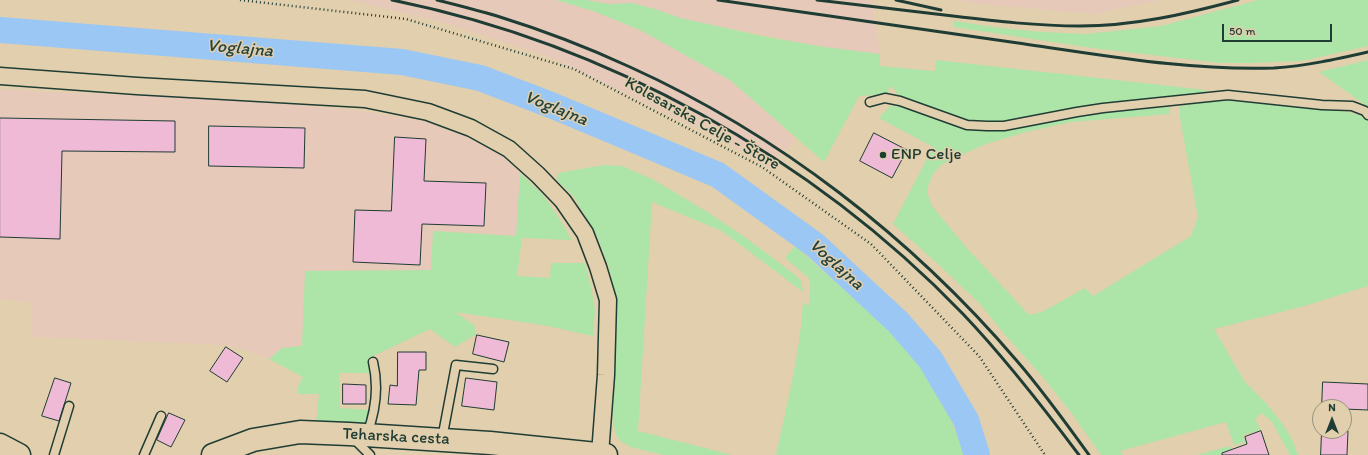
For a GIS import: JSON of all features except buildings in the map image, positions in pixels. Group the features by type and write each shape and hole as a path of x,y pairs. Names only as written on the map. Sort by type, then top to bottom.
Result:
{"street":[{"path":"0,76 145,87 365,99 428,112 471,128 509,149 538,175 563,201 585,233 598,267 608,300 603,454"},
{"name":"Teharska cesta","path":"213,455 253,440 300,432 362,441 442,440 603,454"},
{"path":"0,445 19,455"}],"lane":[{"path":"870,102 885,98 900,101 967,125 987,126 1004,126 1103,108 1228,95 1322,105 1352,106 1365,111 1368,115"},
{"path":"362,441 374,410 377,385 373,362"},
{"path":"442,440 456,365 493,369"},
{"path":"54,455 69,406"},
{"path":"144,455 161,416"}],"path":[{"name":"Kolesarska Celje - Štore","path":"240,0 406,19 574,69 762,167 871,244 979,356 1045,455"}],"shaded area":[{"path":"348,0 872,0 880,54 818,46 706,23 697,61 730,80 796,139 768,168 727,143 555,59 438,21"},
{"path":"954,0 1162,0 1093,14 981,4"},
{"path":"0,89 166,96 314,106 368,112 428,122 463,135 502,155 520,173 517,236 434,231 431,270 306,271 302,346 282,348 269,359 249,351 226,345 32,337 32,302 0,299"}],"green space":[{"path":"556,0 586,0 609,4 632,3 680,18 762,36 818,46 880,54 879,66 935,71 936,60 1206,90 1206,95 1004,123 971,121 951,116 919,105 899,96 892,87 889,87 888,94 859,96 824,162 730,80 640,30 593,11"},
{"path":"1258,0 1368,0 1368,46 1302,61 1220,63 1092,48 954,27 954,21 1001,28 1086,34 1161,26"},
{"path":"1368,60 1368,107 1319,72"},
{"path":"1229,101 1285,105 1344,112 1357,114 1368,120 1368,286 1308,305 1214,329 1245,382 1266,403 1282,423 1292,439 1298,455 1290,455 1272,422 1261,413 1255,420 1261,430 1243,435 1246,442 1234,445 1226,422 1120,451 1123,455 1101,455 1070,411 980,304 893,224 933,147 879,118 890,106 907,107 966,127 1103,112 1170,107 1170,114 1071,122 1026,132 986,144 948,161 941,165 933,174 928,186 928,195 932,206 966,247 1029,315 1042,312 1085,288 1093,296 1191,236 1198,217 1180,118 1180,106 1184,106 1188,102"},
{"path":"604,165 622,166 654,180 709,213 746,238 794,274 801,281 803,292 722,231 652,202 638,431 732,455 663,455 631,447 617,437 613,423 612,410 616,313 614,290 609,268 597,236 574,197 557,180 558,174 563,172"},
{"path":"520,173 543,195 572,240 522,238 517,276 550,278 551,263 585,263 595,310 593,336 543,325 455,312 474,325 476,334 455,347 430,329 369,358 369,373 339,373 340,408 370,410 365,424 316,425 319,394 298,394 298,387 303,377 269,359 282,348 302,346 305,271 431,270 433,231 516,236"},
{"path":"795,246 900,339 911,351 930,379 946,409 965,455 776,455 796,360 803,302 809,306 810,279 785,258"},
{"path":"1230,446 1234,455 1197,455"}],"waterway":[{"name":"Voglajna","path":"0,30 402,62 480,78 551,105 718,175 815,245 898,322 930,359 966,420 977,455"}],"railway":[{"path":"392,0 472,19 550,45 627,77 701,114 772,157 840,205 904,257 963,314 1023,383 1079,455"},
{"path":"437,0 531,27 630,67 685,94 738,124 790,157 840,193 933,273 976,316 1017,361 1045,395 1089,455"},
{"path":"718,0 1178,65 1274,68 1310,64 1368,52"},
{"path":"817,0 1000,21 1080,26 1120,24 1160,18 1238,0"},
{"path":"896,0 941,10"}],"place":[{"name":"ENP Celje","path":"883,155"}]}
